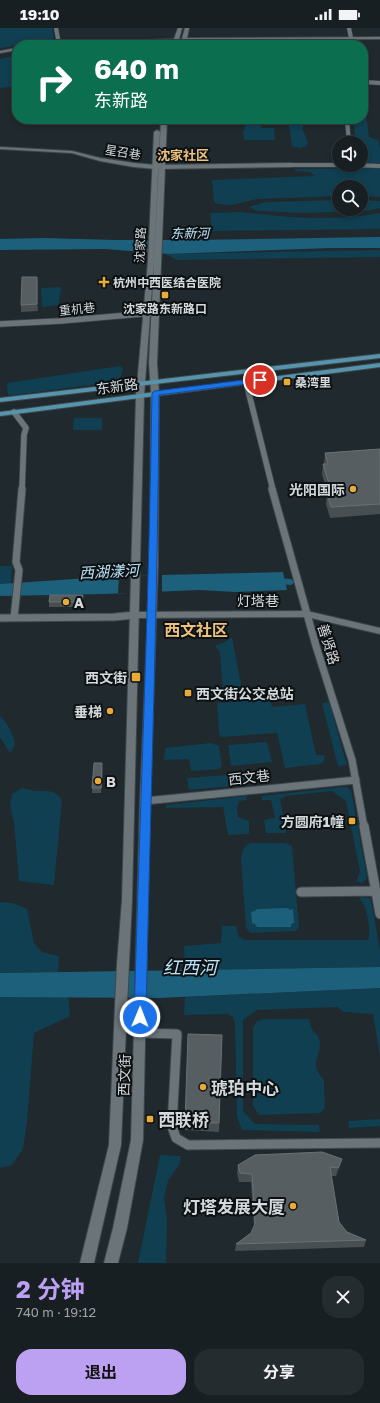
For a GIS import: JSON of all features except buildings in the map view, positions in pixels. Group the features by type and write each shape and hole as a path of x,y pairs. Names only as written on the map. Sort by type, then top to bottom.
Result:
{"main road":[{"path":"176,40 180,28"},
{"path":"184,40 187,28"},
{"path":"361,40 380,38"},
{"path":"368,41 380,41"},
{"path":"0,52 12,50"},
{"path":"0,55 12,53"},
{"name":"沈家路","path":"140,396 151,258 159,124"},
{"name":"沈家路","path":"155,382 153,363 160,238 164,124"},
{"name":"东新路","path":"0,400 380,356"},
{"name":"东新路","path":"0,414 380,365"},
{"name":"西文街","path":"111,1263 120,1228 137,1140 145,801 153,593 155,382"},
{"name":"西文街","path":"87,1263 115,1146 127,900 140,396"}],"street":[{"path":"56,28 58,40"},
{"path":"349,28 351,40"},
{"path":"368,82 380,83"},
{"path":"347,124 348,136"},
{"name":"星召巷","path":"0,148 72,152 100,159 156,167 291,165"},
{"path":"291,165 332,165"},
{"path":"368,166 380,166"},
{"name":"重机巷","path":"0,324 60,321 156,313"},
{"name":"善贤路","path":"246,382 267,470 307,614 352,760 380,914"},
{"path":"14,412 26,428 24,436 23,474 16,562 19,570 14,618"},
{"name":"灯塔巷","path":"134,615 307,614 380,630"},
{"path":"0,618 114,617 134,615"},
{"name":"西文巷","path":"145,801 356,780"},
{"path":"301,892 376,891"},
{"path":"140,1032 177,1034 172,1126 176,1138 188,1145 380,1143"}],"shaded area":[{"path":"0,28 52,28 54,38 50,40 12,40 12,46 0,48"},
{"path":"12,56 12,87 0,88 0,59"},
{"path":"245,124 259,124 261,125 261,128 274,128 275,140 244,140 243,131"},
{"path":"289,124 304,124 302,128 308,142 307,146 300,148 292,146"},
{"path":"354,124 367,124 369,137 378,140 380,148 380,163 368,163 368,136 355,136"},
{"path":"368,168 380,168 380,197 368,196 368,180 332,180 332,196 257,199 232,205 217,204 214,202 212,180 315,176 309,172 295,171 295,169 332,169 332,172 368,172"},
{"path":"332,200 332,212 304,213 257,211 249,207 265,202"},
{"path":"368,200 380,201 380,208 368,211"},
{"path":"241,212 293,217 328,218 368,216 380,213 380,229 212,231 210,213"},
{"path":"380,237 380,248 331,248 168,254 105,249 0,250 0,239 42,238 194,240"},
{"path":"380,250 380,257 177,260 166,254"},
{"path":"61,287 59,305 42,307 41,288"},
{"path":"120,366 123,368 120,381 8,395 7,383"},
{"path":"74,418 102,418 102,430 73,430"},
{"path":"0,566 12,566 11,584 0,584"},
{"path":"283,572 287,590 235,592 199,590 0,596 0,584 118,576"},
{"path":"232,637 242,690 223,691 220,653 215,646"},
{"path":"270,699 272,707 305,704 316,755 325,755 324,761 320,764 285,768 277,733 221,737 219,733 217,703"},
{"path":"329,702 347,765 338,766 322,703"},
{"path":"0,716 10,729 13,737 15,745 10,753 0,737"},
{"path":"267,742 272,762 231,766 228,745"},
{"path":"211,743 219,746 222,766 219,769 191,771 189,759 164,760 165,748"},
{"path":"240,774 244,775 246,783 243,785 189,790 187,778"},
{"path":"347,787 351,790 367,877 366,880 361,883 356,881 360,872 346,801 332,791 286,796 280,799 286,833 266,833 264,820 275,818 271,800 262,800 262,796"},
{"path":"22,788 35,791 52,792 57,794 62,800 54,885 19,881 14,823 10,805 12,794"},
{"path":"246,796 247,800 239,801 237,808 238,817 249,821 249,834 228,835 223,807 166,808 166,805"},
{"path":"251,843 286,843 292,846 299,927 296,931 251,933 246,928 241,859 243,849"},
{"path":"360,897 369,898 371,900 380,950 380,967 185,970 184,946 221,943 222,926 236,926 239,937 245,940 368,940 368,920"},
{"path":"0,902 13,903 27,909 34,943 42,952 59,956 58,972 0,973"},
{"path":"288,908 290,910 293,909 294,923 291,924 291,927 257,927 252,923 251,912 257,909"},
{"path":"380,967 380,988 159,998 0,997 0,973"},
{"path":"380,988 380,1056 373,1014 344,1012 337,1007 257,1010 243,1020 243,1111 255,1124 319,1125 320,1132 242,1130 237,1117 235,1024 233,1017 228,1014 184,1015 185,997"},
{"path":"68,994 70,1016 34,1033 27,1122 23,1149 12,1165 0,1168 0,996"},
{"path":"264,1019 309,1019 312,1030 319,1039 320,1046 316,1068 324,1080 325,1108 320,1113 259,1115 253,1106 253,1028 257,1021"},
{"path":"380,1119 380,1126 349,1128 348,1121"},
{"path":"160,1155 181,1156 180,1163 168,1181 164,1198 167,1218 166,1263 138,1263"}],"pier":[{"path":"162,575 162,593 118,593 119,576"}],"waterway":[{"name":"西湖漾河","path":"273,581 291,582"}],"place":[{"name":"杭州中西医结合医院","path":"104,282"},
{"name":"沈家路东新路口","path":"165,295"},
{"name":"桑湾里","path":"287,382"},
{"name":"光阳国际","path":"353,489"},
{"name":"A","path":"66,602"},
{"name":"西文街","path":"136,677"},
{"name":"西文街公交总站","path":"188,693"},
{"name":"垂梯","path":"110,711"},
{"name":"B","path":"98,781"},
{"name":"方圆府1幢","path":"352,821"},
{"name":"琥珀中心","path":"203,1087"},
{"name":"西联桥","path":"150,1119"},
{"name":"灯塔发展大厦","path":"293,1206"}],"district":[{"name":"沈家社区","path":"183,155"},
{"name":"西文社区","path":"196,630"}],"route":[{"path":"140,1017 145,801 154,563 155,393 260,380"}],"water label":[{"name":"东新河","path":"190,233"},
{"name":"红西河","path":"190,967"}]}
